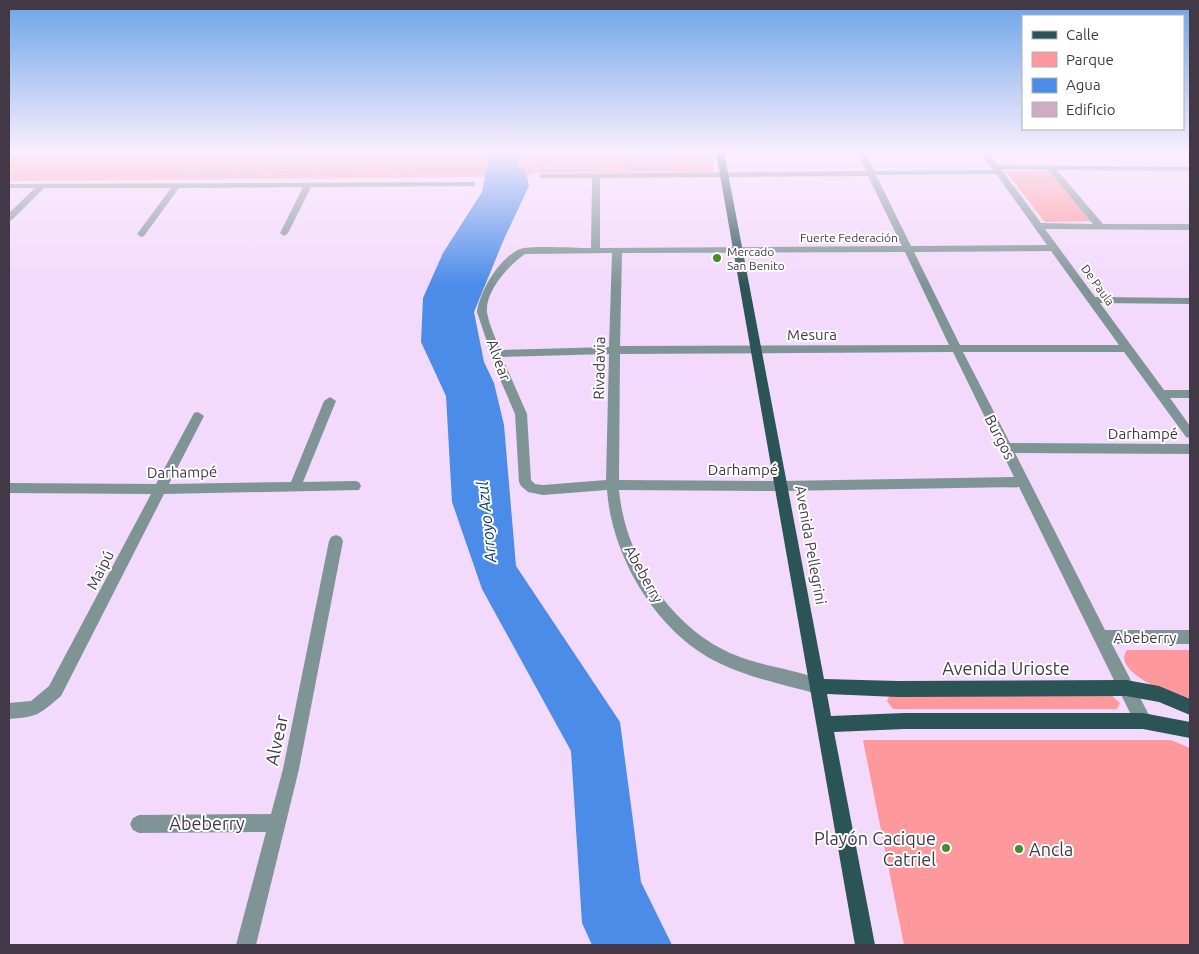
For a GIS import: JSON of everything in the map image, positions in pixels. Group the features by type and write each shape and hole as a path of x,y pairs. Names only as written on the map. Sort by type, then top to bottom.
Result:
{"main road":[{"name":"Avenida Pellegrini","path":"728,197 865,945"},
{"name":"Avenida Urioste","path":"818,686 898,689 1145,689 1161,694 1190,708"},
{"path":"825,724 921,721 1142,722 1190,730"}],"street":[{"path":"9,218 31,197"},
{"path":"140,234 168,197"},
{"path":"284,234 303,197"},
{"path":"596,197 596,251"},
{"name":"Burgos","path":"883,197 956,348 1142,722"},
{"name":"De Paula","path":"1017,197 1190,434"},
{"path":"1075,197 1100,226"},
{"path":"1039,226 1190,227"},
{"name":"Fuerte Federación","path":"523,251 1055,248"},
{"name":"Alvear","path":"523,251 515,256 504,268 482,304 482,312 496,354 521,414 525,482"},
{"name":"Rivadavia","path":"612,485 617,251"},
{"path":"1093,300 1190,301"},
{"name":"Mesura","path":"496,354 614,350 1128,348"},
{"path":"1161,394 1190,394"},
{"path":"295,487 330,401"},
{"name":"Maipú","path":"9,711 34,709 55,691 198,416"},
{"name":"Darhampé","path":"1006,448 1190,449"},
{"name":"Darhampé","path":"525,482 537,490 612,485 780,486 1023,482"},
{"name":"Abeberry","path":"612,485 619,527 645,583 664,611 696,640 714,653 738,663 818,686"},
{"name":"Darhampé","path":"9,488 355,486"},
{"name":"Alvear","path":"246,945 291,769 336,541"},
{"name":"Abeberry","path":"1100,637 1190,637"},
{"name":"Abeberry","path":"138,824 276,823"}],"green space":[{"path":"1025,197 1070,197 1092,221 1045,222"},
{"path":"1127,650 1190,650 1190,704 1136,675 1128,667 1124,658"},
{"path":"890,694 1111,695 1120,703 1117,709 893,709 887,701"},
{"path":"863,740 1171,740 1190,748 1190,945 904,945"}],"water":[{"name":"Arroyo Azul","path":"479,197 524,197 474,312 484,362 494,383 504,425 516,566 620,722 641,882 672,945 592,945 582,923 571,751 482,589 452,502 446,396 421,342 423,298 443,253"}],"place":[{"name":"Mercado San Benito","path":"717,258"},
{"name":"Playón Cacique Catriel","path":"946,848"},
{"name":"Ancla","path":"1019,849"}]}
